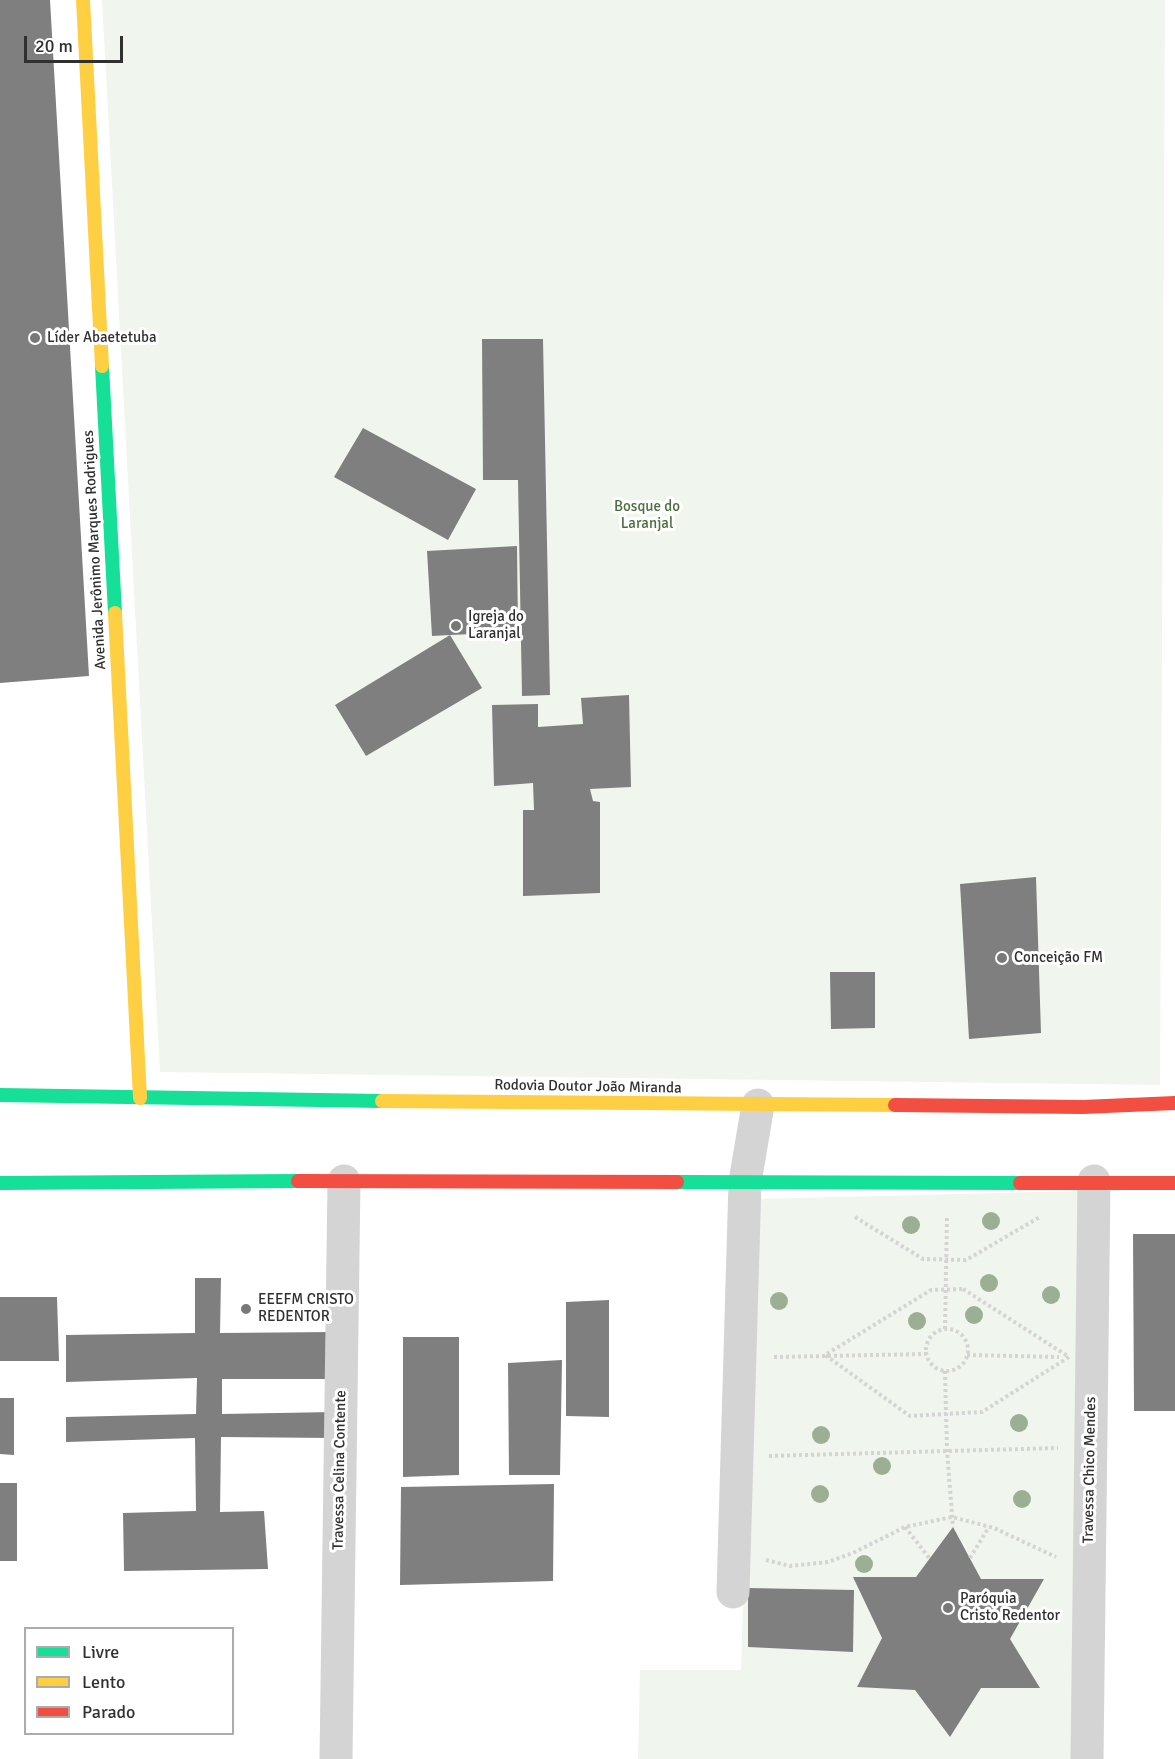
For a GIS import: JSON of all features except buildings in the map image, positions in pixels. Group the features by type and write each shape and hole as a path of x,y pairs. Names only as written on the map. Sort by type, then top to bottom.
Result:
{"main road":[{"name":"Avenida Jerônimo Marques Rodrigues","path":"83,0 140,1098"},
{"name":"Rodovia Doutor João Miranda","path":"0,1095 758,1105 1083,1107 1175,1103"},
{"path":"0,1184 344,1181 1094,1181 1175,1183"}],"street":[{"path":"733,1592 745,1182 758,1105"},
{"name":"Travessa Celina Contente","path":"336,1759 344,1181"},
{"name":"Travessa Chico Mendes","path":"1087,1759 1094,1181"}],"path":[{"path":"846,1211 923,1259 966,1260 1048,1212"},
{"path":"945,1329 948,1213"},
{"path":"825,1355 931,1290 963,1289 1069,1357"},
{"path":"945,1329 955,1331 965,1339 967,1355 957,1369 945,1371 930,1364 926,1354 930,1337 945,1329"},
{"path":"772,1357 926,1354"},
{"path":"825,1355 910,1416 982,1412 1069,1357"},
{"path":"967,1355 1069,1357"},
{"path":"945,1371 947,1451 953,1527"},
{"path":"764,1456 1068,1447"},
{"path":"765,1559 790,1566 828,1562 853,1553 905,1527 952,1517 989,1527 1058,1558"},
{"path":"905,1527 930,1559"},
{"path":"970,1558 989,1527"}],"green space":[{"name":"Bosque do Laranjal","path":"102,0 1165,0 1160,1085 160,1072"},
{"path":"1081,1191 1080,1759 638,1759 640,1670 741,1670 755,1199"}],"traffic: fast":[{"path":"102,366 115,613"},
{"path":"0,1095 382,1101"},
{"path":"0,1183 298,1181"},
{"path":"677,1182 1020,1183"}],"traffic: slow":[{"path":"83,0 102,366"},
{"path":"115,613 140,1098"},
{"path":"382,1101 895,1105"}],"traffic: jam":[{"path":"895,1105 1083,1107 1175,1103"},
{"path":"298,1181 677,1182"},
{"path":"1020,1183 1175,1183"}],"place":[{"name":"Líder Abaetetuba","path":"35,338"},
{"name":"Igreja do Laranjal","path":"456,626"},
{"name":"Conceição FM","path":"1002,958"},
{"name":"EEEFM CRISTO REDENTOR","path":"246,1309"},
{"name":"Paróquia Cristo Redentor","path":"948,1608"}]}
